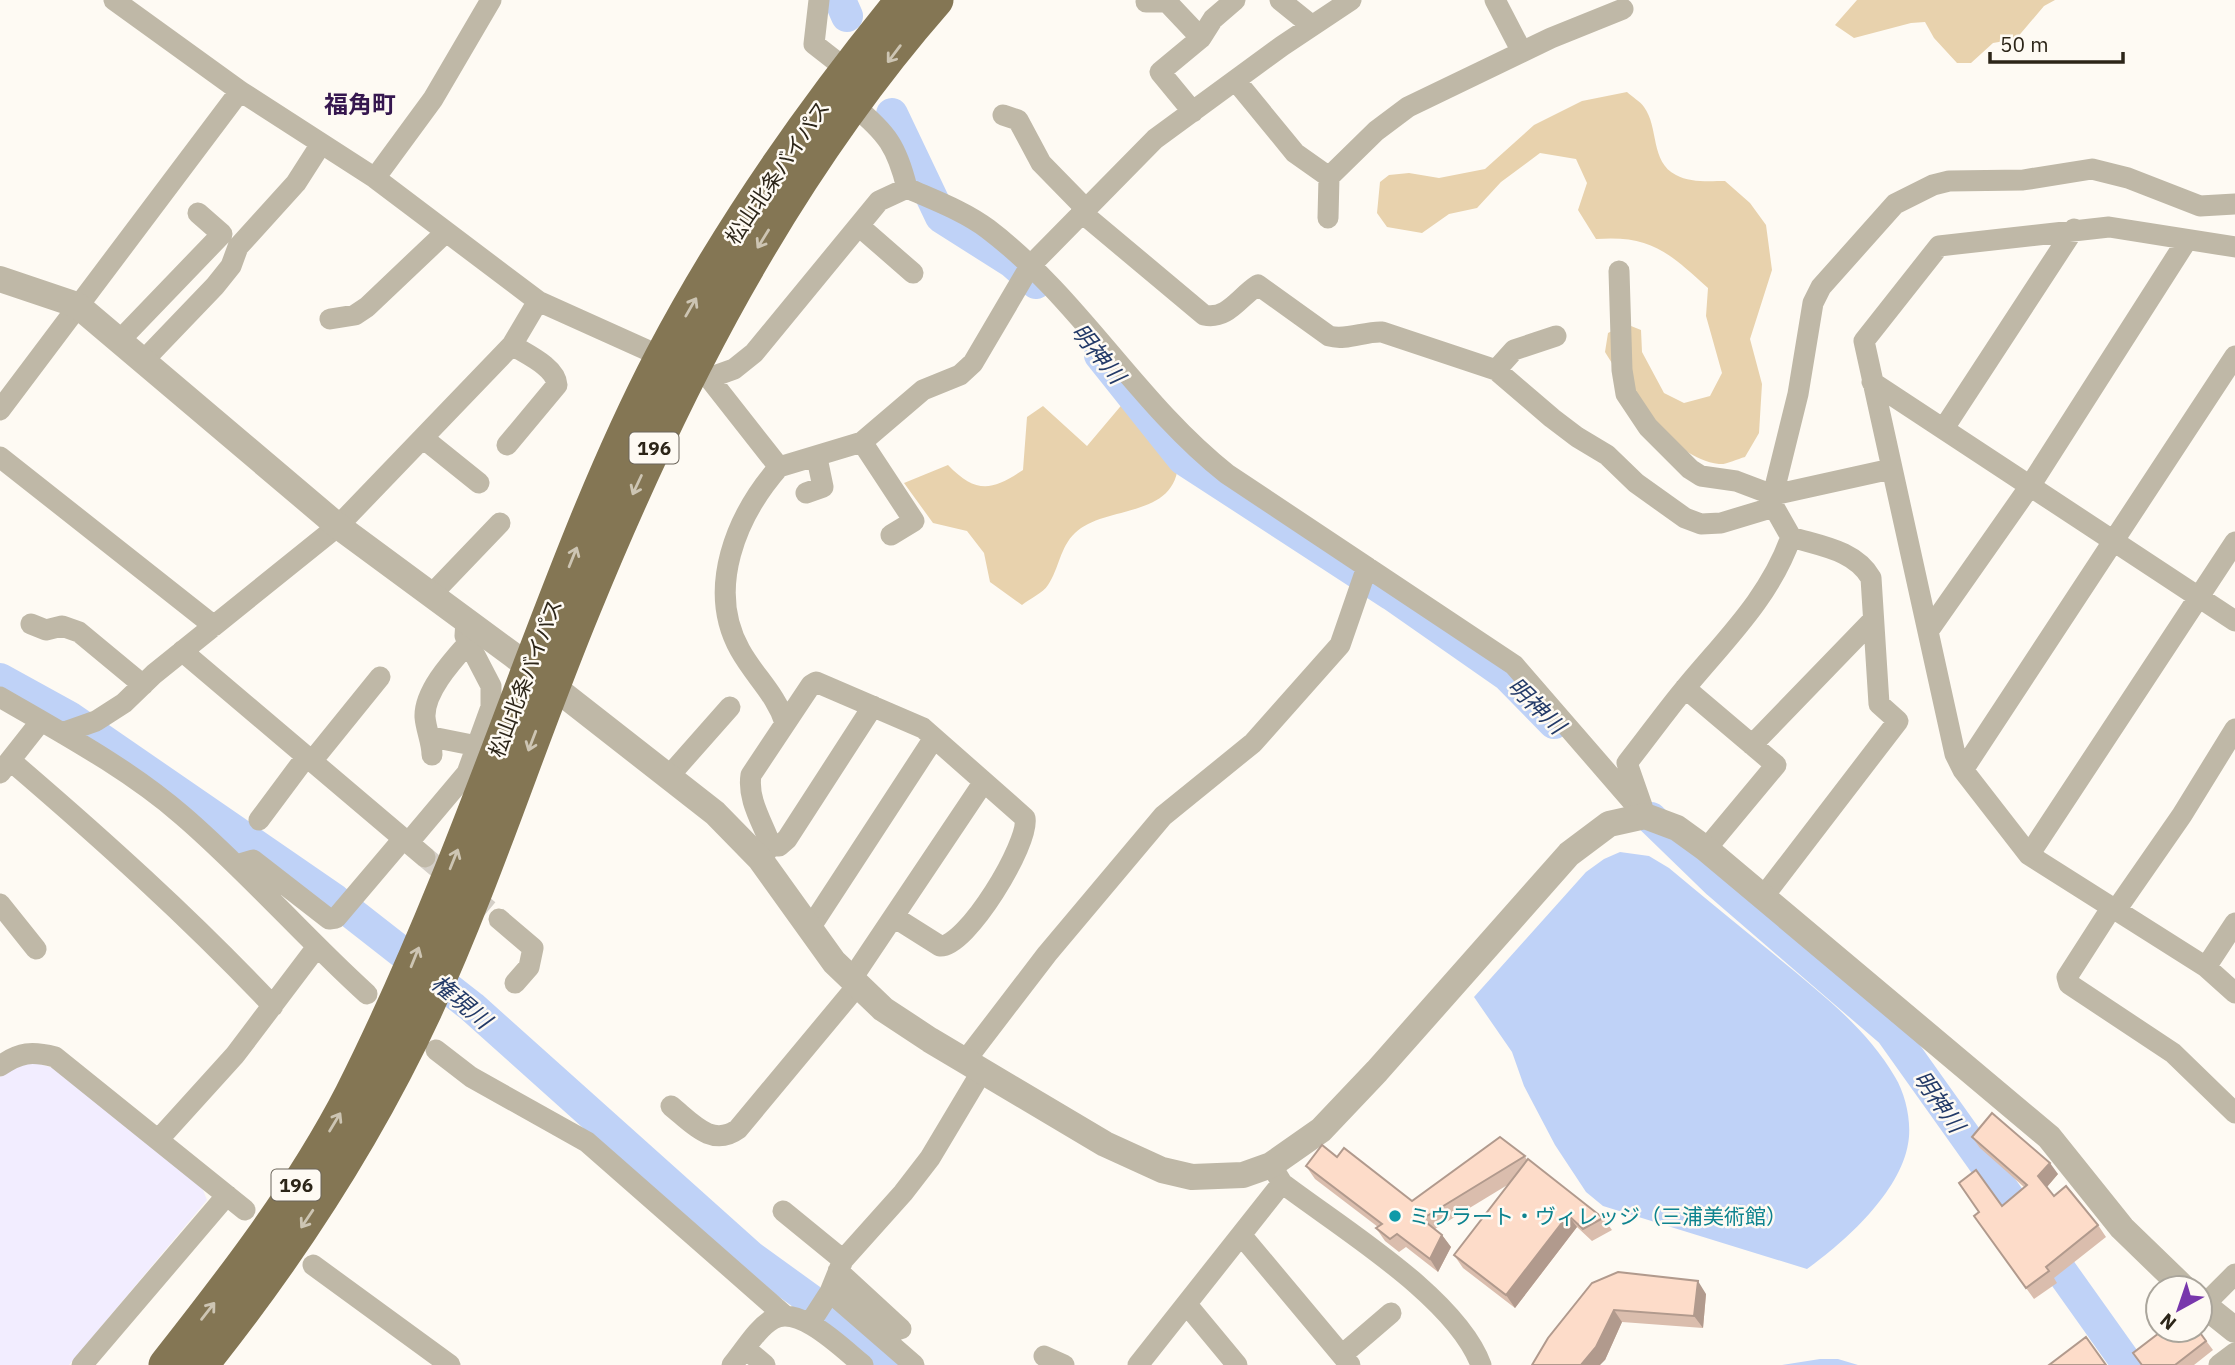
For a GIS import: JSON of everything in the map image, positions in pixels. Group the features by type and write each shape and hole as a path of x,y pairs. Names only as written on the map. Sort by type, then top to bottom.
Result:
{"highway":[{"name":"松山北条バイパス","path":"687,369 730,238 846,69 903,0"},
{"name":"松山北条バイパス","path":"166,1365 221,1295 287,1200 350,1098 398,998 442,932 542,677 604,481 687,369 803,174 936,0"},
{"name":"松山北条バイパス","path":"201,1365 246,1309 312,1213 374,1110 398,998"}],"street":[{"path":"114,0 240,91 375,178 538,301 687,369 779,467"},
{"path":"375,178 433,99 491,0"},
{"path":"819,0 814,44 846,69"},
{"path":"1193,112 1160,72 1201,38 1213,19 1235,0"},
{"path":"1280,0 1311,25"},
{"path":"785,723 779,702 738,648 725,598 726,573 744,515 758,492 779,467 817,458 862,442 923,390 960,375 973,363 1030,266 1155,139 1311,25 1351,0"},
{"path":"1495,0 1522,52"},
{"path":"1146,2 1167,2 1201,38"},
{"path":"1328,218 1329,177 1376,131 1408,107 1522,52 1623,9"},
{"path":"1236,81 1295,153 1329,177"},
{"path":"0,410 240,91"},
{"path":"854,106 890,139 915,192"},
{"path":"1003,115 1018,120 1041,163 1083,210 1204,316 1216,318 1224,314 1258,285 1329,336 1339,339 1366,331 1382,332 1496,370 1577,438 1607,454 1636,483 1685,518 1701,524 1721,523 1773,501 1891,469"},
{"path":"144,360 215,286 231,266 238,247 296,184 321,144"},
{"path":"1773,501 1798,394 1813,303 1821,287 1895,204 1933,185 1950,181 2023,180 2092,169 2128,178 2193,204 2235,204"},
{"path":"687,369 734,369 754,353 879,201 915,192 944,204 987,228 1065,298 1199,452 1227,474 1514,665 1645,816 1677,828 1706,849 2049,1137 2122,1228 2170,1274"},
{"path":"120,340 222,234 198,214"},
{"path":"859,226 913,273"},
{"path":"2235,247 2109,227 1939,246 1864,341 1955,754 1963,769 2029,855 2206,967 2235,993"},
{"path":"1944,428 2074,229"},
{"path":"330,319 355,315 367,307 446,232"},
{"path":"1929,630 2030,485 2187,240"},
{"path":"1619,271 1622,370 1626,394 1647,427 1681,461 1701,476 1736,481 1773,501 1791,537 1840,551 1863,565 1871,578 1871,622 1879,704 1898,721 1763,897"},
{"path":"0,279 77,305 338,526 431,595 467,631 542,677 765,853 810,928 854,983 883,1009 1105,1144 1162,1170 1192,1177 1215,1178 1276,1174 1415,1283 1451,1315 1467,1335 1480,1365"},
{"path":"65,731 96,721 124,704 182,652 338,526 512,345 538,301"},
{"path":"1496,370 1514,350 1556,336"},
{"path":"507,445 557,385 557,378 551,371 512,345"},
{"path":"1963,769 2235,356"},
{"path":"1872,382 2235,621"},
{"path":"423,438 479,483"},
{"path":"862,442 914,521 891,535"},
{"path":"0,457 214,626"},
{"path":"806,493 823,487 817,458"},
{"path":"431,595 499,523"},
{"path":"1645,816 1627,763 1685,688 1747,616 1771,582 1791,537"},
{"path":"2029,855 2235,542"},
{"path":"811,1321 828,1294 840,1266 903,1193 930,1157 973,1066 1047,954 1163,816 1253,743 1340,645 1367,567"},
{"path":"1752,745 1871,622"},
{"path":"31,624 46,630 62,626 79,632 143,685"},
{"path":"467,631 427,705 425,718 432,746 477,746"},
{"path":"236,865 253,860 329,919 336,918 467,773 491,707 491,685 467,631"},
{"path":"182,652 425,857"},
{"path":"259,820 380,677"},
{"path":"765,853 768,831 753,803 749,788 751,775 816,682 923,728 983,783 1019,811 1027,826 1025,838 1015,855 973,922 957,941 948,947 940,946 894,917"},
{"path":"1685,688 1776,765 1706,849"},
{"path":"0,698 65,731 182,815 236,865 316,948 398,998"},
{"path":"765,853 787,839 873,706"},
{"path":"669,776 731,708"},
{"path":"41,721 3,769 130,863 205,934 273,1006"},
{"path":"2235,729 2182,815 2067,977 2069,984 2173,1053 2235,1114"},
{"path":"810,928 934,738"},
{"path":"671,1106 700,1130 716,1138 727,1137 738,1129 854,983 894,917 983,783"},
{"path":"1138,1365 1242,1236 1276,1174 1349,1101 1569,854 1609,824 1645,816"},
{"path":"0,904 36,948"},
{"path":"499,919 533,948 529,967 515,983"},
{"path":"2206,967 2235,923"},
{"path":"158,1140 210,1085 316,948"},
{"path":"436,1050 471,1077 587,1142 784,1315 811,1321 863,1365"},
{"path":"0,1066 13,1056 30,1051 55,1057 245,1210"},
{"path":"82,1365 227,1195"},
{"path":"783,1211 901,1329"},
{"path":"1242,1236 1346,1360 1391,1313"},
{"path":"313,1265 450,1365"},
{"path":"2214,1292 2235,1274"},
{"path":"828,1294 914,1365"},
{"path":"1188,1306 1237,1365"},
{"path":"2214,1313 2235,1330"},
{"path":"765,1365 739,1357 771,1320 784,1315"},
{"path":"2219,1365 2235,1353"}],"shaded area":[{"path":"1857,0 2055,0 2044,6 2016,39 1993,43 1971,63 1957,63 1934,38 1925,22 1911,23 1854,38 1835,25"},
{"path":"1627,92 1649,115 1658,153 1668,169 1687,179 1725,181 1750,203 1766,225 1772,270 1750,339 1762,384 1759,433 1745,457 1728,463 1719,464 1701,459 1668,436 1639,403 1605,352 1608,333 1626,324 1641,330 1642,352 1664,393 1684,403 1710,396 1722,373 1706,316 1708,288 1658,248 1631,240 1596,239 1578,210 1587,183 1576,159 1540,153 1501,182 1477,208 1449,214 1422,233 1387,227 1377,213 1380,182 1389,175 1409,173 1439,178 1485,169 1534,125 1582,101"},
{"path":"1125,401 1178,466 1173,483 1164,495 1151,503 1103,518 1075,533 1066,545 1048,585 1022,605 990,582 984,553 967,531 933,523 904,483 948,465 976,485 1002,482 1023,470 1027,417 1043,406 1087,446"},
{"path":"33,1062 53,1068 201,1185 207,1200 69,1365 0,1365 0,1077 15,1067"}],"water":[{"path":"1620,852 1649,856 1669,868 1809,983 1856,1026 1899,1084 1907,1109 1909,1127 1903,1162 1883,1198 1869,1214 1838,1245 1807,1269 1603,1206 1586,1192 1555,1145 1524,1086 1512,1052 1474,997 1586,872"},
{"path":"1838,1359 1858,1365 1782,1365"}],"building":[{"path":"1992,1113 2050,1163 2038,1176 2054,1196 2066,1186 2098,1225 2046,1267 2049,1271 2026,1288 1974,1216 1979,1212 1959,1183 1976,1170 2002,1206 2027,1185 1972,1137"},
{"path":"1500,1137 1525,1156 1422,1219 1442,1235 1430,1259 1397,1234 1390,1239 1376,1228 1382,1224 1306,1166 1322,1145 1337,1157 1344,1148 1412,1201"},
{"path":"1528,1159 1603,1218 1583,1229 1568,1215 1506,1295 1454,1255"},
{"path":"1618,1272 1698,1281 1694,1316 1614,1310 1596,1347 1581,1365 1532,1365 1548,1338 1592,1283"},
{"path":"2086,1337 2106,1365 2049,1365"},
{"path":"2145,1344 2202,1344 2175,1365 2142,1365 2133,1353"}],"waterway":[{"name":"明神川","path":"840,0 847,16"},
{"name":"明神川","path":"892,114 941,217 1012,262 1036,283"},
{"name":"明神川","path":"1100,355 1183,459 1392,595 1508,676 1554,723"},
{"name":"権現川","path":"0,679 69,717 335,900 472,1007 750,1256 848,1327 892,1365"},
{"name":"明神川","path":"1651,818 1718,883 1891,1032 2128,1365"}],"tunnel":[{"path":"425,857 499,919"}],"place":[{"name":"ミウラート・ヴィレッジ（三浦美術館）","path":"1395,1216"}],"district":[{"name":"福角町","path":"360,104"}]}
